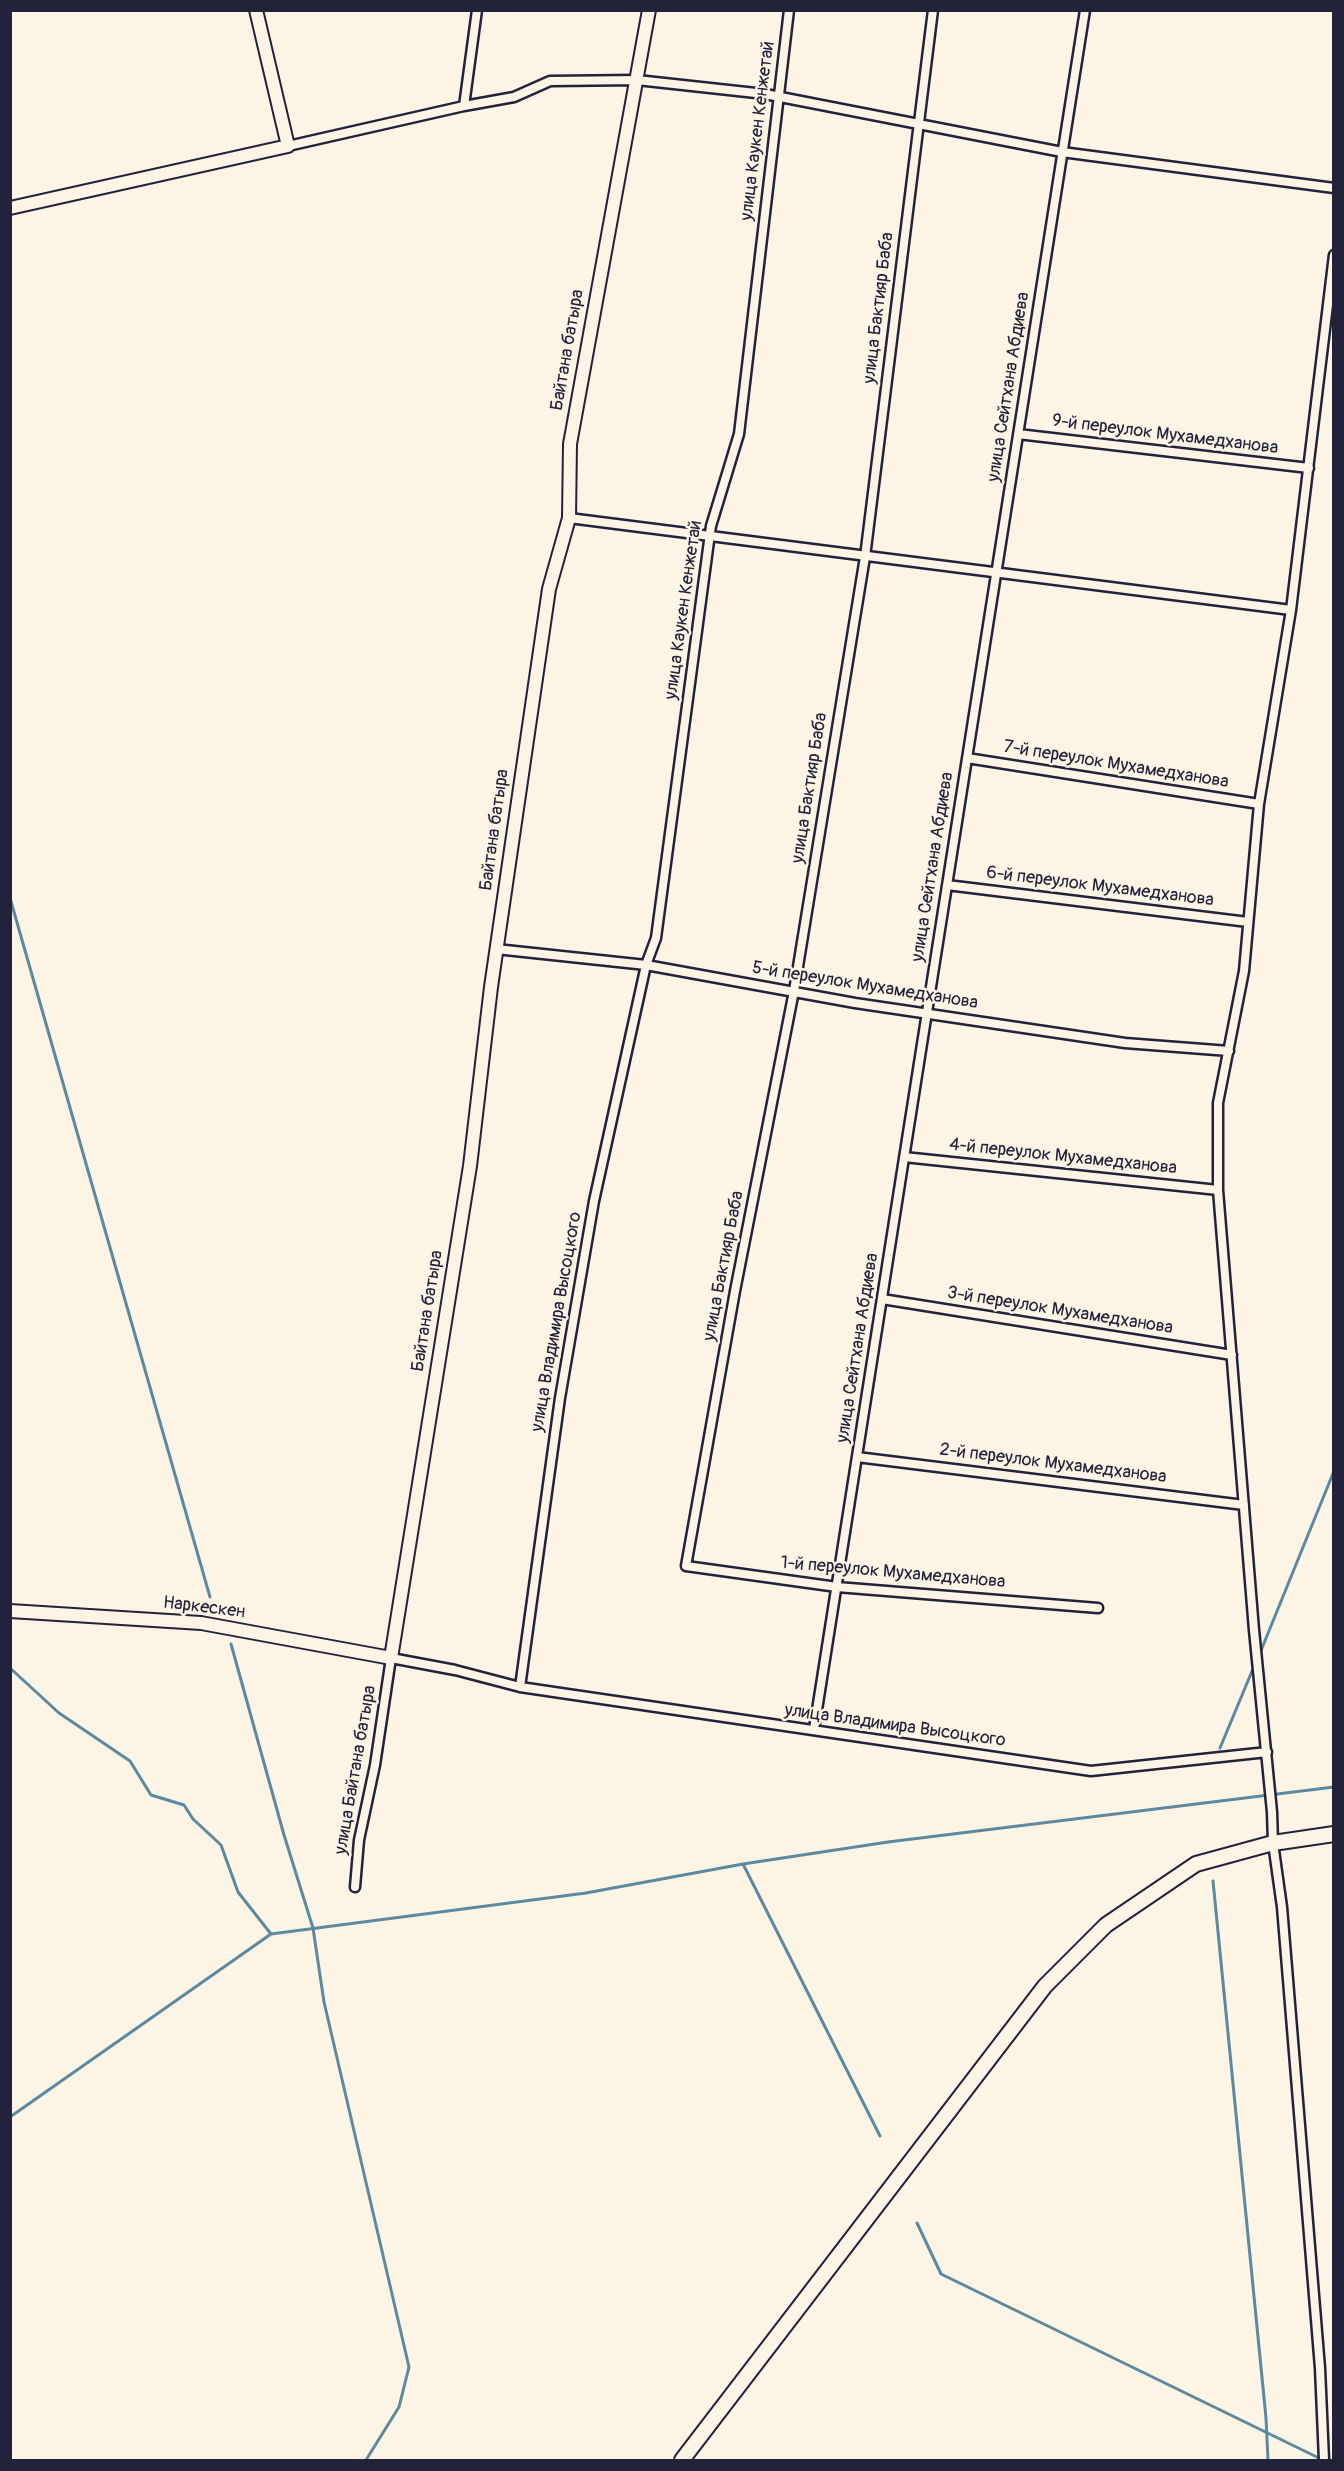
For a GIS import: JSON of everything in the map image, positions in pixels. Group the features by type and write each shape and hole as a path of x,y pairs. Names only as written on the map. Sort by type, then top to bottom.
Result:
{"main road":[{"path":"682,2460 1045,1986 1106,1925 1196,1864 1272,1843 1334,1834"}],"street":[{"path":"256,10 288,146"},
{"path":"464,106 477,10"},
{"name":"Байтана батыра","path":"391,1658 466,1190 496,949 549,589 569,518 570,444 649,10"},
{"name":"улица Каукен Кенжетай","path":"646,965 656,938 710,538 739,434 789,10"},
{"name":"улица Бактияр Баба","path":"686,1566 735,1292 794,992 865,557 933,10"},
{"name":"улица Сейтхана Абдиева","path":"814,1730 1085,10"},
{"path":"10,208 464,106 514,97 550,81 637,80 777,97 1062,152 1334,188"},
{"path":"1324,2460 1320,2368 1283,1918 1272,1843 1272,1812 1254,1630 1218,1190 1218,1103 1244,971 1259,804 1291,610 1334,255"},
{"name":"9-й переулок Мухамедханова","path":"1018,434 1309,468"},
{"path":"569,518 710,538 1291,610"},
{"name":"7-й переулок Мухамедханова","path":"967,758 1259,804"},
{"name":"6-й переулок Мухамедханова","path":"947,885 1248,922"},
{"name":"5-й переулок Мухамедханова","path":"496,949 646,965 927,1014 1125,1043 1228,1051"},
{"name":"улица Владимира Высоцкого","path":"520,1687 566,1365 594,1202 646,965"},
{"name":"4-й переулок Мухамедханова","path":"904,1157 1218,1190"},
{"name":"3-й переулок Мухамедханова","path":"882,1299 1232,1355"},
{"name":"2-й переулок Мухамедханова","path":"857,1456 1244,1504"},
{"name":"1-й переулок Мухамедханова","path":"686,1566 837,1587 1098,1608"},
{"name":"Наркескен","path":"10,1611 201,1623 391,1658"},
{"name":"улица Владимира Высоцкого","path":"391,1658 455,1670 520,1687 1091,1771 1267,1752"},
{"name":"улица Байтана батыра","path":"355,1887 359,1840 375,1765 391,1658"}],"waterway":[{"path":"10,898 210,1597"},
{"path":"1260,1653 1334,1471"},
{"path":"231,1644 284,1835 313,1928 324,2002 409,2367 399,2407 366,2460"},
{"path":"1220,1748 1255,1664"},
{"path":"10,1668 59,1713 130,1761 151,1795 184,1805 193,1819 221,1845 238,1892 271,1934"},
{"path":"10,2117 271,1934 586,1893 743,1864 888,1842 1334,1787"},
{"path":"743,1864 880,2136"},
{"path":"1213,1881 1266,2418 1268,2460"},
{"path":"917,2223 941,2274 1323,2460"}]}
